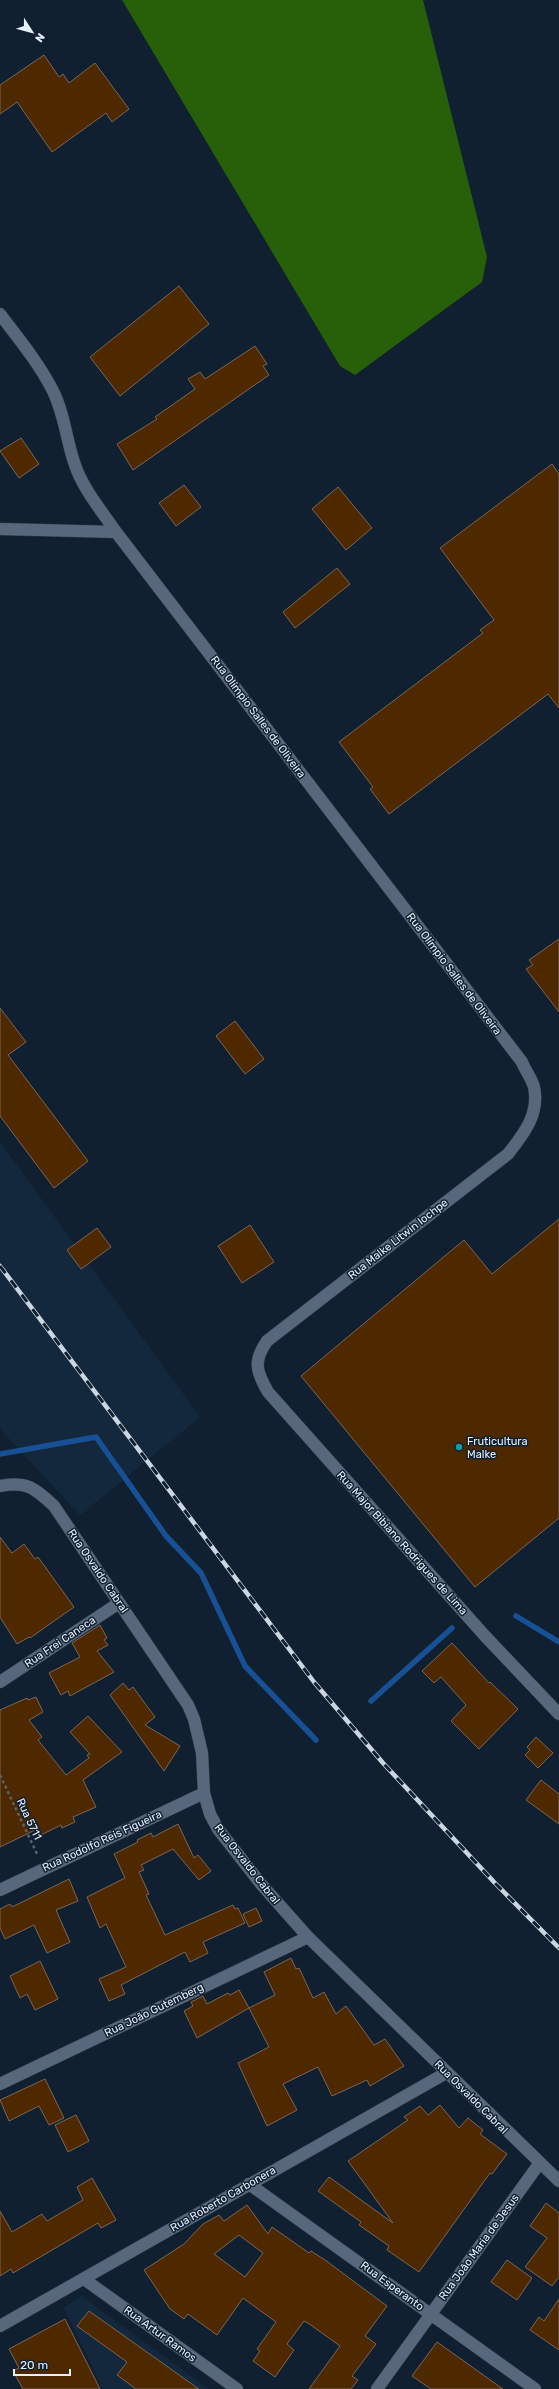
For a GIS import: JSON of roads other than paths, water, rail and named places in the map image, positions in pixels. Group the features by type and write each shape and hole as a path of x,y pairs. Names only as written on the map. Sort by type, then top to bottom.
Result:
{"street":[{"name":"Rua Olímpio Salles de Oliveira","path":"0,314 38,364 53,390 63,418 74,462 83,483 116,532 522,1062 534,1087 534,1108"},
{"path":"0,530 116,532"},
{"name":"Rua Malke Litwin Iochpe","path":"257,1364 259,1352 267,1341 508,1154 527,1130 534,1108"},
{"name":"Rua Major Bibiano Rodrigues de Lima","path":"257,1364 260,1378 268,1392 485,1636 559,1714"},
{"name":"Rua Osvaldo Cabral","path":"0,1486 16,1483 30,1486 54,1506 188,1704 200,1743 204,1792 210,1814 218,1829 261,1884 308,1936 539,2164 559,2181"},
{"name":"Rua Frei Caneca","path":"0,1682 119,1603"},
{"name":"Rua Rodolfo Reis Figueira","path":"0,1890 204,1792"},
{"name":"Rua João Gutemberg","path":"0,2084 308,1936"},
{"name":"Rua Roberto Carbonera","path":"0,2326 446,2072"},
{"name":"Rua João Maria de Jesus","path":"377,2389 539,2164"},
{"name":"Rua Esperanto","path":"250,2184 535,2389"},
{"name":"Rua Artur Ramos","path":"84,2279 237,2389"}],"waterway":[{"path":"0,1454 96,1437 166,1536 201,1573 245,1666 316,1740"},
{"path":"516,1616 559,1642"},
{"path":"371,1701 452,1628"}],"railway":[{"path":"0,1266 314,1682 383,1763 494,1882 559,1948"}],"place":[{"name":"Fruticultura Malke","path":"459,1447"}]}
